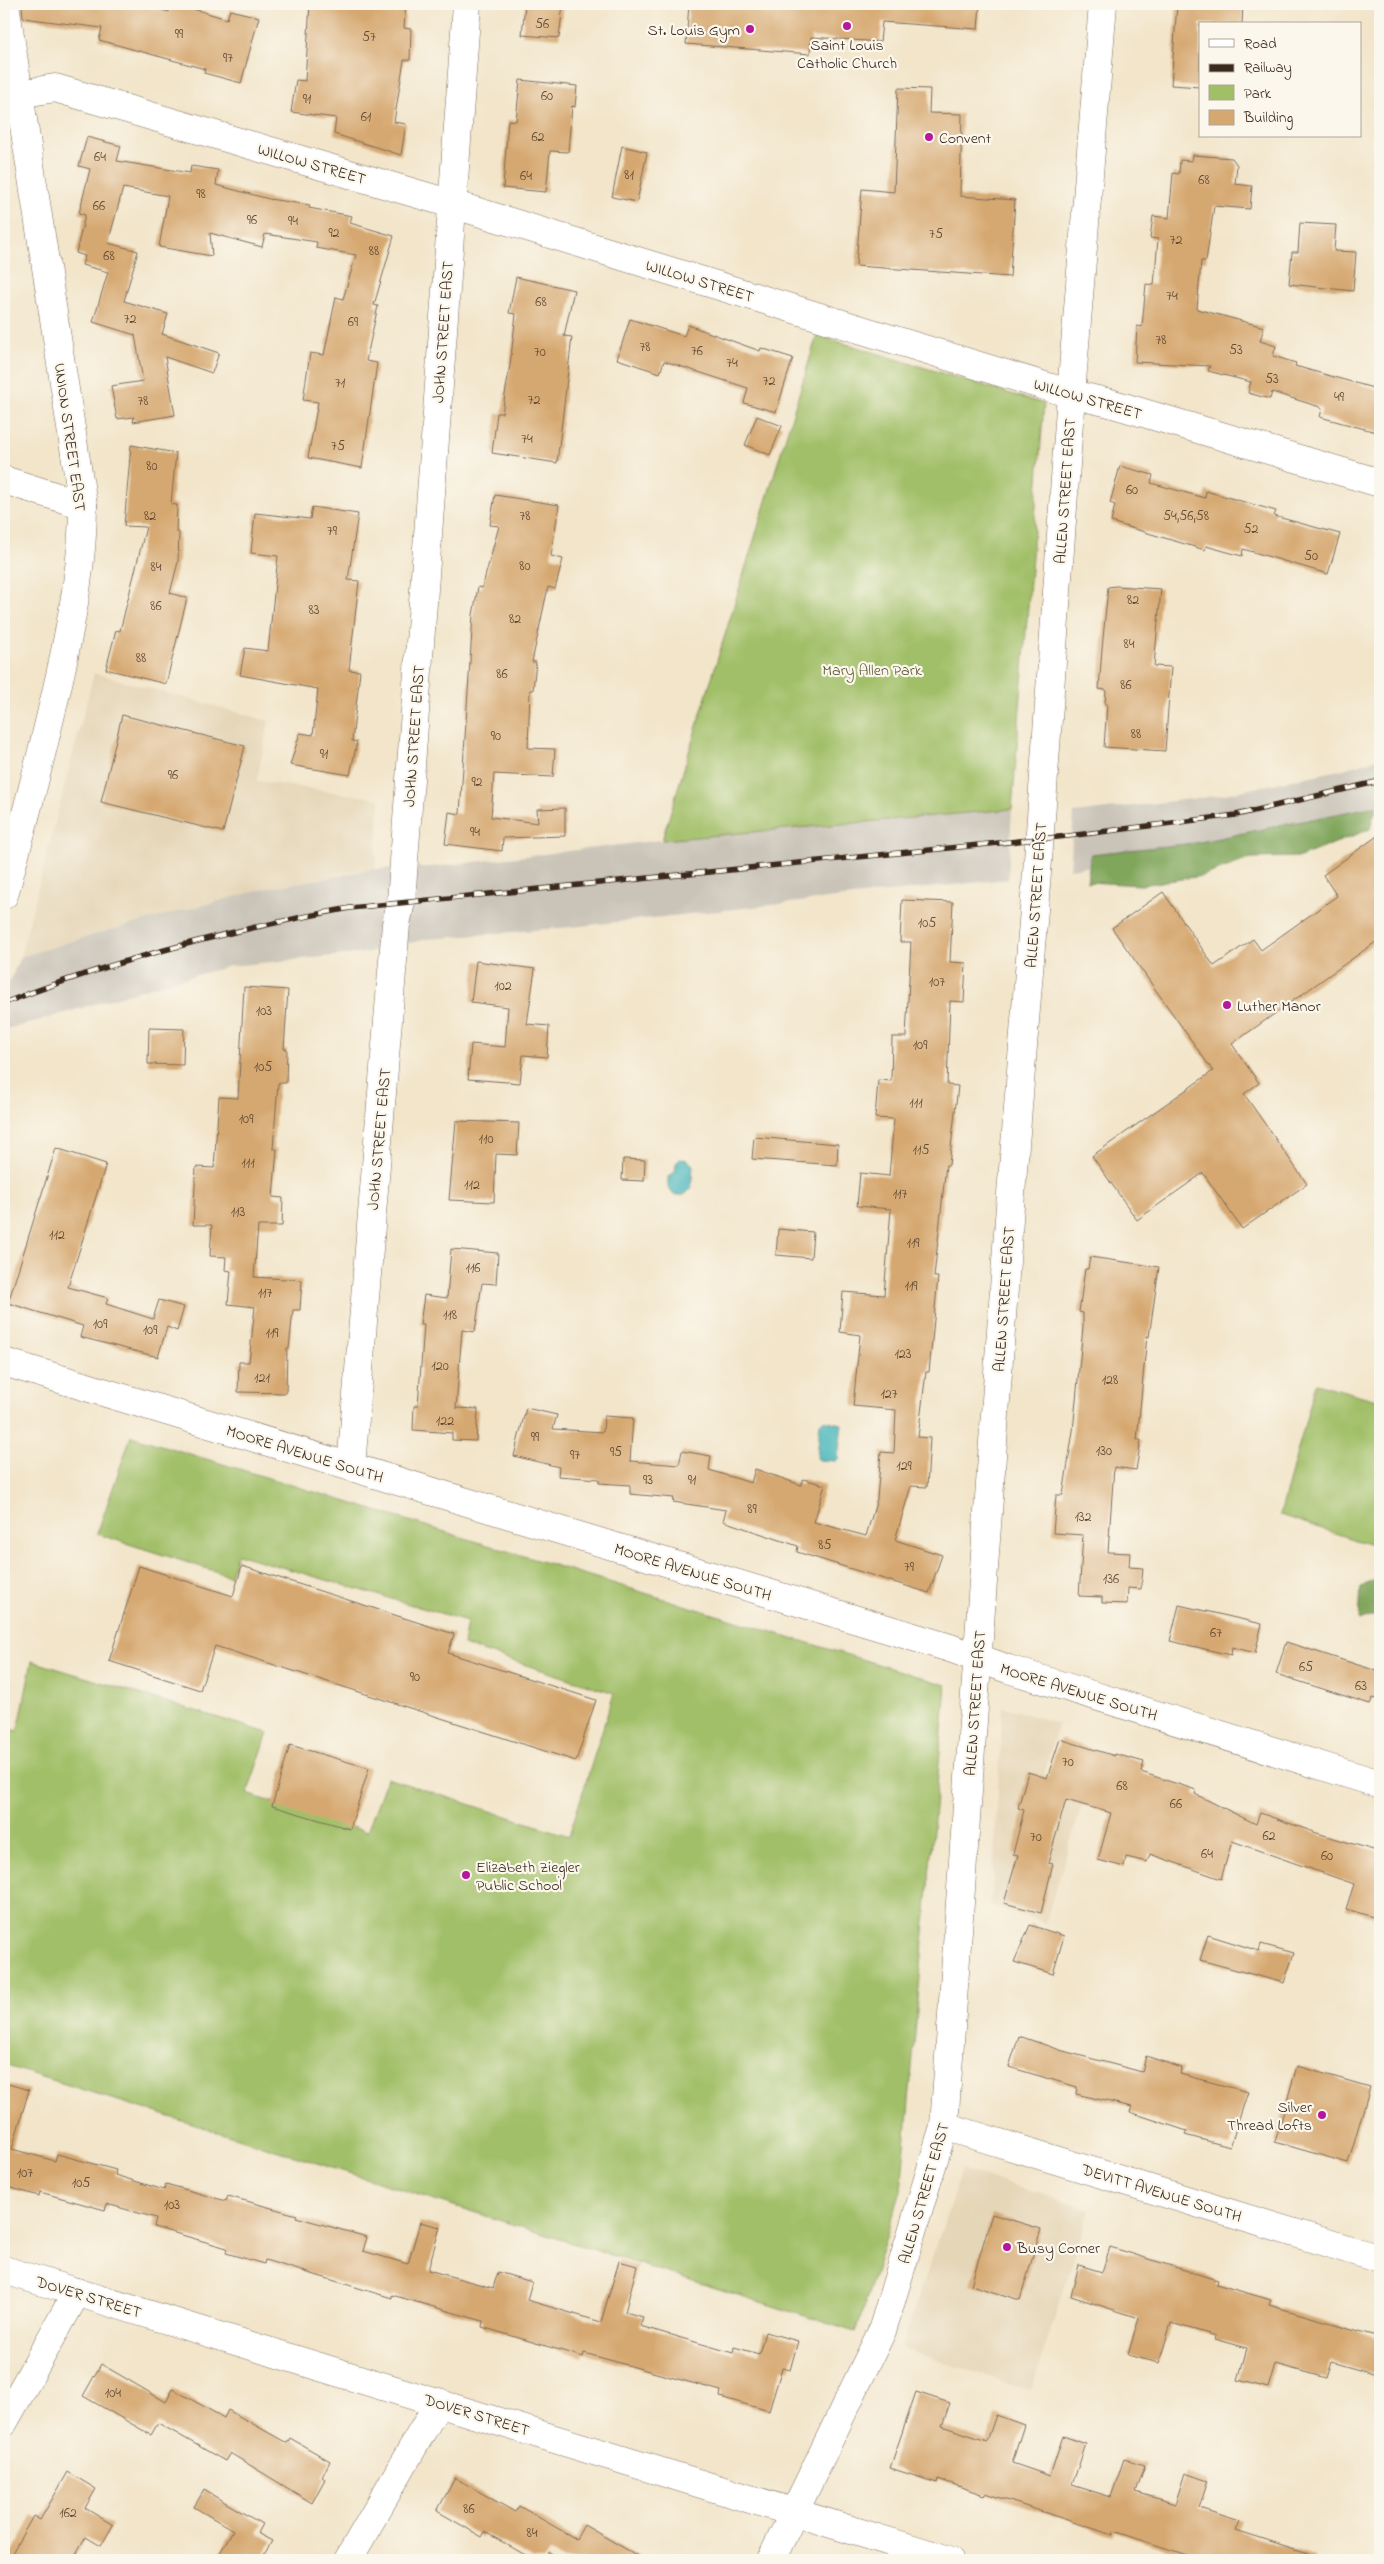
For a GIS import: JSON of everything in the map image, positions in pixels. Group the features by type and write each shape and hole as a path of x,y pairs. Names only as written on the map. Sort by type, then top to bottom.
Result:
{"street":[{"name":"UNION STREET EAST","path":"4,895 45,744 71,620 83,548 83,505 5,4"},
{"name":"JOHN STREET EAST","path":"351,1467 400,902 467,4"},
{"name":"ALLEN STREET EAST","path":"770,2560 795,2513 882,2331 944,2126 1008,1219 1038,860 1071,394 1103,4"},
{"name":"WILLOW STREET","path":"19,94 54,88 452,204 1071,394 1110,403 1380,483"},
{"path":"4,480 83,505"},
{"name":"MOORE AVENUE SOUTH","path":"4,1362 976,1658 1380,1784"},
{"name":"DEVITT AVENUE SOUTH","path":"944,2126 1380,2259"},
{"name":"DOVER STREET","path":"4,2270 949,2560"},
{"path":"4,2422 77,2292"},
{"path":"348,2560 439,2402"}],"shaded area":[{"path":"94,673 269,721 257,781 380,799 375,869 334,875 100,933 20,957"},
{"path":"1380,758 1380,814 1220,850 1070,869 1074,813 1216,796 1340,770"},
{"path":"1012,809 1008,879 571,927 427,939 365,953 230,966 147,988 28,1024 4,1029 4,995 20,957 100,933 264,889 375,869 432,867 662,840"},
{"path":"1003,1706 1058,1724 1044,1774 1087,1789 1045,1923 991,1905"},
{"path":"962,2170 1090,2209 1031,2391 901,2348"}],"green space":[{"name":"Mary Allen Park","path":"817,335 1044,404 1012,809 662,840"},
{"path":"1376,806 1370,829 1300,857 1252,858 1202,876 1141,885 1087,882 1091,854 1195,843"},
{"path":"1316,1383 1380,1401 1380,1548 1280,1515"},
{"name":"Elizabeth Ziegler Public School","path":"131,1436 946,1685 901,2191 856,2332 4,2065 4,1728 18,1731 32,1661 268,1733 247,1794 367,1832 387,1778 569,1836 614,1693 463,1645 467,1621 237,1554 230,1576 97,1534"},
{"path":"1380,1577 1380,1614 1359,1621 1361,1587"}],"water":[{"path":"680,1159 688,1160 693,1165 691,1189 684,1195 674,1195 668,1187 668,1177 675,1172 676,1163"},
{"path":"823,1420 842,1424 838,1459 835,1461 819,1460 817,1458 820,1423"}],"building":[{"path":"22,4 136,4 169,12 171,4 177,4 227,19 230,10 259,17 241,83 204,73 205,69 99,40 102,28 23,18"},
{"path":"310,4 406,4 404,28 411,29 410,60 404,60 394,122 406,124 401,155 334,134 336,118 291,112 296,80 305,81"},
{"path":"525,4 563,4 559,38 522,35"},
{"path":"689,4 980,4 978,29 882,22 880,42 811,37 810,54 686,44"},
{"path":"1177,4 1243,4 1242,22 1199,22 1199,87 1171,85"},
{"path":"520,80 577,86 575,107 572,106 568,152 550,151 546,192 503,188 508,120 516,121"},
{"path":"898,88 930,89 929,113 962,114 960,196 1015,200 1010,277 856,266 862,189 894,192"},
{"path":"87,137 121,146 117,161 190,173 191,166 218,170 216,185 269,199 310,205 309,208 352,216 350,223 394,236 374,305 378,306 366,361 377,363 362,468 308,458 318,402 303,400 310,353 324,355 336,297 343,299 356,255 316,248 317,242 265,234 262,247 210,233 212,256 159,247 168,196 123,188 108,243 138,251 124,301 168,314 162,334 219,353 212,373 165,357 175,415 133,422 134,417 117,419 111,386 143,381 135,335 93,322 108,272 82,265 85,256 76,253 85,215 79,213 90,169 79,166"},
{"path":"622,146 647,152 637,202 612,197"},
{"path":"1193,155 1232,158 1237,165 1235,184 1252,186 1250,209 1214,206 1206,261 1201,261 1197,309 1264,327 1260,341 1276,346 1273,356 1296,363 1295,366 1380,390 1380,433 1320,417 1322,409 1320,407 1272,392 1270,399 1248,393 1251,382 1208,371 1210,366 1135,362 1137,326 1142,327 1146,284 1154,285 1158,239 1150,238 1153,216 1169,218 1173,173 1179,174 1180,160 1192,161"},
{"path":"1300,223 1336,225 1334,251 1356,252 1353,291 1289,284 1292,252 1298,252"},
{"path":"516,277 574,290 564,336 572,337 557,463 492,453 497,413 502,413 510,365 516,314 509,313"},
{"path":"630,319 684,336 688,325 760,351 761,348 793,358 776,412 744,403 748,388 664,361 660,373 617,359"},
{"path":"757,416 782,426 770,455 745,445"},
{"path":"131,445 176,453 171,504 177,505 176,532 179,532 178,562 170,593 187,598 166,684 106,669 116,630 120,631 146,527 124,526"},
{"path":"1120,466 1153,475 1151,483 1205,498 1206,491 1276,511 1274,516 1340,534 1328,574 1243,549 1242,556 1206,546 1205,550 1111,522 1115,505 1110,503"},
{"path":"495,495 559,505 551,556 563,559 555,589 548,587 532,662 536,662 533,690 530,690 528,748 555,749 553,777 494,774 491,817 538,823 537,809 565,808 565,836 503,838 502,851 445,844 449,812 460,814 473,615 478,587 482,588 499,526 490,525"},
{"path":"312,507 358,514 348,580 359,581 349,670 360,671 352,741 357,742 350,775 290,765 300,733 313,735 318,689 240,675 245,648 268,651 278,556 251,553 255,513 310,519"},
{"path":"1108,587 1161,589 1154,666 1171,667 1165,751 1104,747 1106,690 1099,689"},
{"path":"122,715 245,746 223,832 101,802"},
{"name":"Luther Manor","path":"1380,834 1380,939 1232,1044 1259,1083 1244,1094 1307,1184 1242,1229 1203,1173 1137,1220 1092,1156 1213,1071 1112,928 1163,892 1214,966 1253,939 1261,950 1337,896 1323,875"},
{"path":"902,900 953,902 950,962 966,963 964,1002 950,1001 947,1085 958,1086 949,1165 946,1165 934,1277 938,1277 929,1372 926,1372 918,1437 930,1438 927,1487 911,1486 895,1540 942,1555 929,1593 797,1552 798,1546 723,1521 726,1510 673,1502 674,1498 630,1494 630,1485 599,1483 599,1479 558,1476 559,1467 514,1456 526,1408 557,1415 553,1429 603,1432 604,1416 633,1418 630,1461 679,1465 682,1451 711,1456 709,1470 751,1483 755,1469 801,1485 803,1479 825,1485 814,1522 866,1536 877,1499 881,1452 894,1453 896,1410 853,1406 860,1335 840,1332 843,1292 884,1295 891,1209 857,1206 860,1173 889,1176 894,1119 875,1118 878,1080 891,1081 892,1037 906,1037 911,942 900,942"},
{"path":"476,961 535,969 527,1024 549,1026 547,1057 523,1055 520,1083 468,1079 471,1044 505,1047 508,1007 471,1002"},
{"path":"244,987 288,990 284,1049 287,1049 286,1083 278,1083 273,1149 277,1149 273,1197 283,1198 282,1226 258,1226 254,1277 302,1280 300,1310 293,1310 289,1349 287,1348 286,1393 238,1392 239,1362 249,1362 255,1307 228,1304 231,1271 225,1270 226,1257 210,1256 212,1225 193,1225 196,1167 214,1168 219,1097 238,1098"},
{"path":"149,1028 184,1029 183,1065 148,1064"},
{"path":"456,1121 519,1123 517,1155 496,1154 494,1202 449,1200"},
{"path":"754,1137 838,1144 837,1165 752,1159"},
{"path":"56,1148 106,1164 68,1287 108,1298 106,1304 153,1319 159,1300 184,1307 177,1331 167,1327 158,1357 80,1337 83,1326 8,1303"},
{"path":"623,1159 645,1160 644,1181 622,1180"},
{"path":"778,1229 813,1232 811,1258 776,1255"},
{"path":"451,1249 498,1253 496,1284 482,1283 475,1332 462,1330 456,1408 478,1409 476,1441 452,1440 452,1433 413,1430 414,1406 418,1406 424,1325 420,1325 424,1295 447,1298"},
{"path":"1090,1257 1159,1267 1149,1337 1147,1336 1137,1440 1141,1440 1136,1470 1114,1467 1108,1552 1130,1553 1129,1567 1143,1568 1141,1589 1128,1588 1127,1604 1102,1603 1102,1597 1079,1596 1083,1535 1053,1533 1056,1495 1063,1495 1073,1431 1083,1327 1083,1313 1079,1312 1085,1269 1088,1269"},
{"path":"139,1566 233,1596 242,1566 454,1634 448,1653 596,1700 576,1761 215,1646 200,1690 109,1661"},
{"path":"1179,1605 1262,1624 1255,1653 1232,1647 1231,1655 1170,1641"},
{"path":"1286,1642 1380,1672 1380,1700 1373,1698 1370,1704 1276,1674"},
{"path":"1060,1739 1115,1756 1115,1754 1144,1762 1141,1772 1196,1790 1195,1794 1256,1824 1260,1813 1380,1852 1380,1919 1346,1909 1354,1884 1232,1841 1221,1879 1150,1854 1147,1862 1126,1857 1124,1867 1098,1860 1111,1813 1066,1800 1048,1863 1053,1864 1041,1913 1004,1903 1018,1855 1013,1854 1024,1810 1018,1808 1028,1772 1047,1778"},
{"path":"290,1745 369,1768 350,1829 272,1806"},
{"path":"1030,1925 1064,1936 1053,1974 1014,1962"},
{"path":"1208,1935 1259,1951 1261,1944 1294,1953 1284,1983 1200,1960"},
{"path":"1019,2036 1063,2051 1142,2072 1146,2056 1182,2068 1180,2074 1248,2092 1230,2147 1185,2135 1187,2131 1130,2112 1132,2107 1076,2094 1077,2087 1009,2067"},
{"name":"Silver Thread Lofts","path":"1297,2066 1370,2087 1348,2163 1275,2142"},
{"path":"8,2084 29,2090 12,2149 55,2161 57,2154 116,2170 115,2175 164,2190 166,2184 226,2201 228,2196 297,2215 296,2217 367,2237 363,2251 408,2264 420,2222 440,2227 428,2270 493,2288 498,2272 532,2282 527,2300 601,2322 619,2261 637,2266 625,2312 643,2317 640,2326 733,2353 734,2347 759,2354 765,2332 798,2341 790,2370 782,2368 769,2411 720,2397 721,2391 584,2353 583,2357 482,2327 483,2321 392,2295 392,2298 265,2260 264,2264 226,2253 227,2248 154,2227 156,2218 107,2204 105,2210 40,2192 39,2196 4,2186 4,2100"},
{"path":"992,2214 1041,2229 1020,2300 971,2285"},
{"path":"1110,2247 1217,2280 1216,2284 1271,2300 1269,2305 1380,2337 1380,2376 1331,2362 1326,2378 1275,2364 1268,2388 1238,2380 1247,2348 1215,2339 1216,2336 1171,2323 1159,2363 1128,2355 1139,2318 1071,2296 1079,2265 1102,2272"},
{"path":"101,2364 166,2402 173,2389 224,2418 228,2410 287,2443 290,2438 330,2461 322,2477 325,2479 312,2503 230,2453 225,2461 158,2423 151,2435 83,2396"},
{"path":"916,2392 950,2403 942,2426 987,2441 996,2415 1024,2425 1012,2463 1050,2476 1063,2436 1086,2444 1072,2485 1111,2497 1124,2459 1145,2465 1136,2492 1175,2504 1185,2473 1208,2481 1199,2508 1240,2521 1236,2531 1313,2556 1313,2560 1202,2560 1114,2531 1113,2535 938,2479 937,2483 890,2468"},
{"path":"68,2472 96,2489 85,2508 113,2525 101,2546 86,2537 73,2560 8,2560 33,2516 40,2520"},
{"path":"455,2478 515,2512 519,2506 576,2539 584,2525 645,2560 564,2560 549,2552 544,2560 534,2560 485,2532 482,2537 437,2511"},
{"path":"204,2490 262,2524 257,2533 272,2541 261,2560 216,2560 233,2530 194,2507"}],"railway":[{"path":"4,1003 88,973 175,947 306,916 350,908 1068,836 1236,815 1380,781"}],"place":[{"name":"Saint Louis Catholic Church","path":"847,26"},
{"name":"St. Louis Gym","path":"750,29"},
{"name":"Convent","path":"929,137"},
{"name":"Luther Manor","path":"1227,1005"},
{"name":"Elizabeth Ziegler Public School","path":"466,1875"},
{"name":"Silver Thread Lofts","path":"1322,2115"},
{"name":"Busy Corner","path":"1007,2247"}]}
